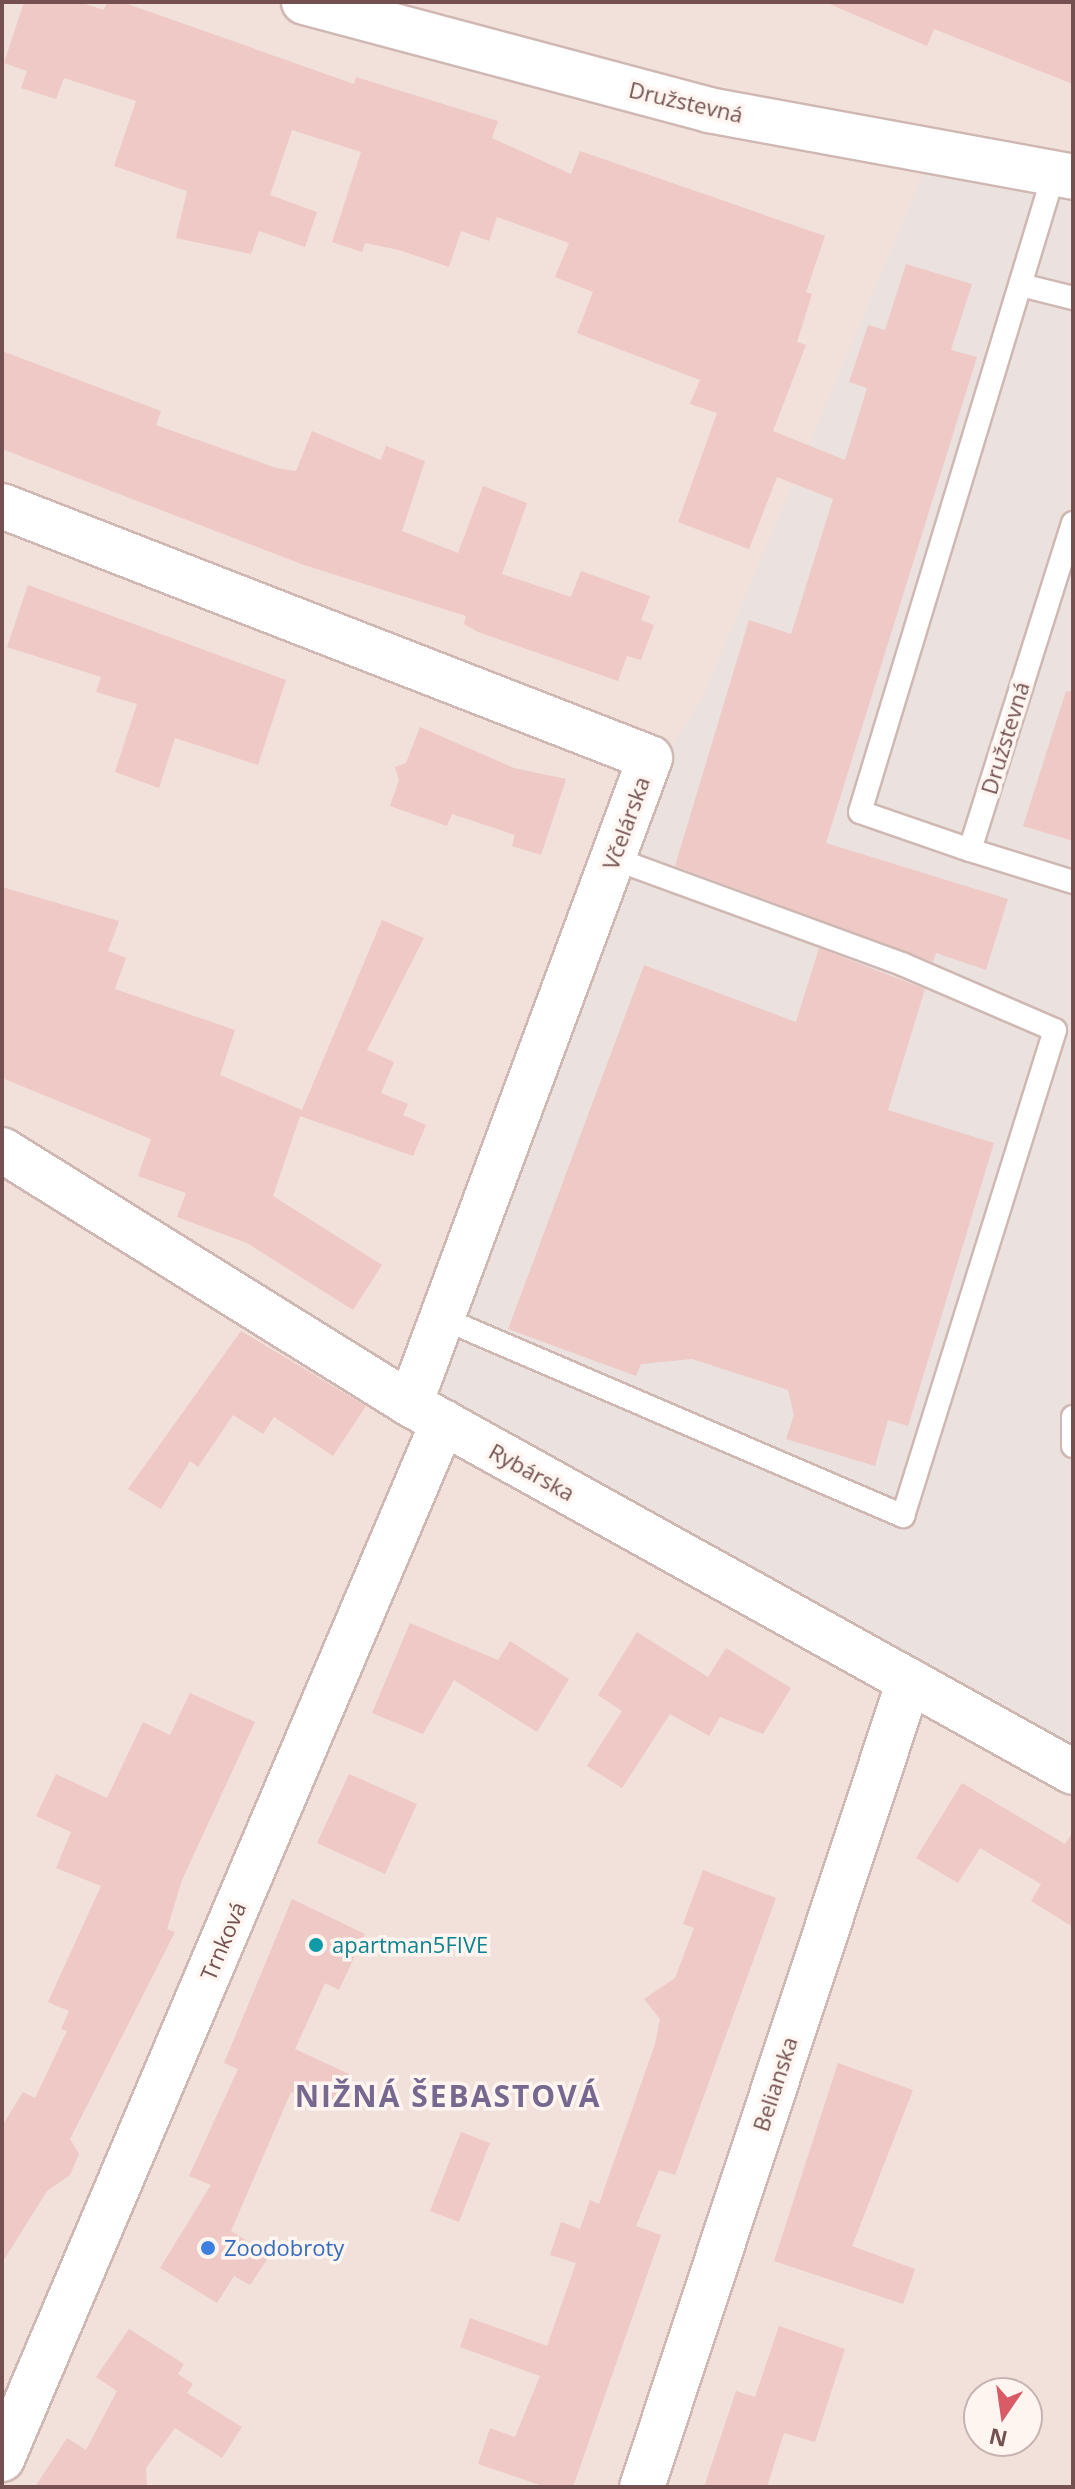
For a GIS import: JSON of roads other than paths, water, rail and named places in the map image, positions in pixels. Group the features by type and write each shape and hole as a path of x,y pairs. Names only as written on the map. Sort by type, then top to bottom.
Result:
{"street":[{"name":"Družstevná","path":"304,2 709,110 1064,175"},
{"name":"Včelárska","path":"2,506 650,758 442,1318 427,1413"},
{"name":"Rybárska","path":"2,1150 427,1413 1073,1772"},
{"name":"Trnková","path":"2,2459 427,1413"},
{"name":"Belianska","path":"642,2487 909,1681"}],"lane":[{"path":"1064,175 1021,285 860,812 1073,882"},
{"path":"1021,285 1073,298"},
{"name":"Družstevná","path":"970,850 1073,523"},
{"path":"442,1318 903,1516 1055,1030 902,964 613,858"},
{"path":"1073,1417 1073,1446"}],"place":[{"name":"apartman5FIVE","path":"316,1945"},
{"name":"Zoodobroty","path":"208,2248"}],"district":[{"name":"NIŽNÁ ŠEBASTOVÁ","path":"448,2096"}]}
